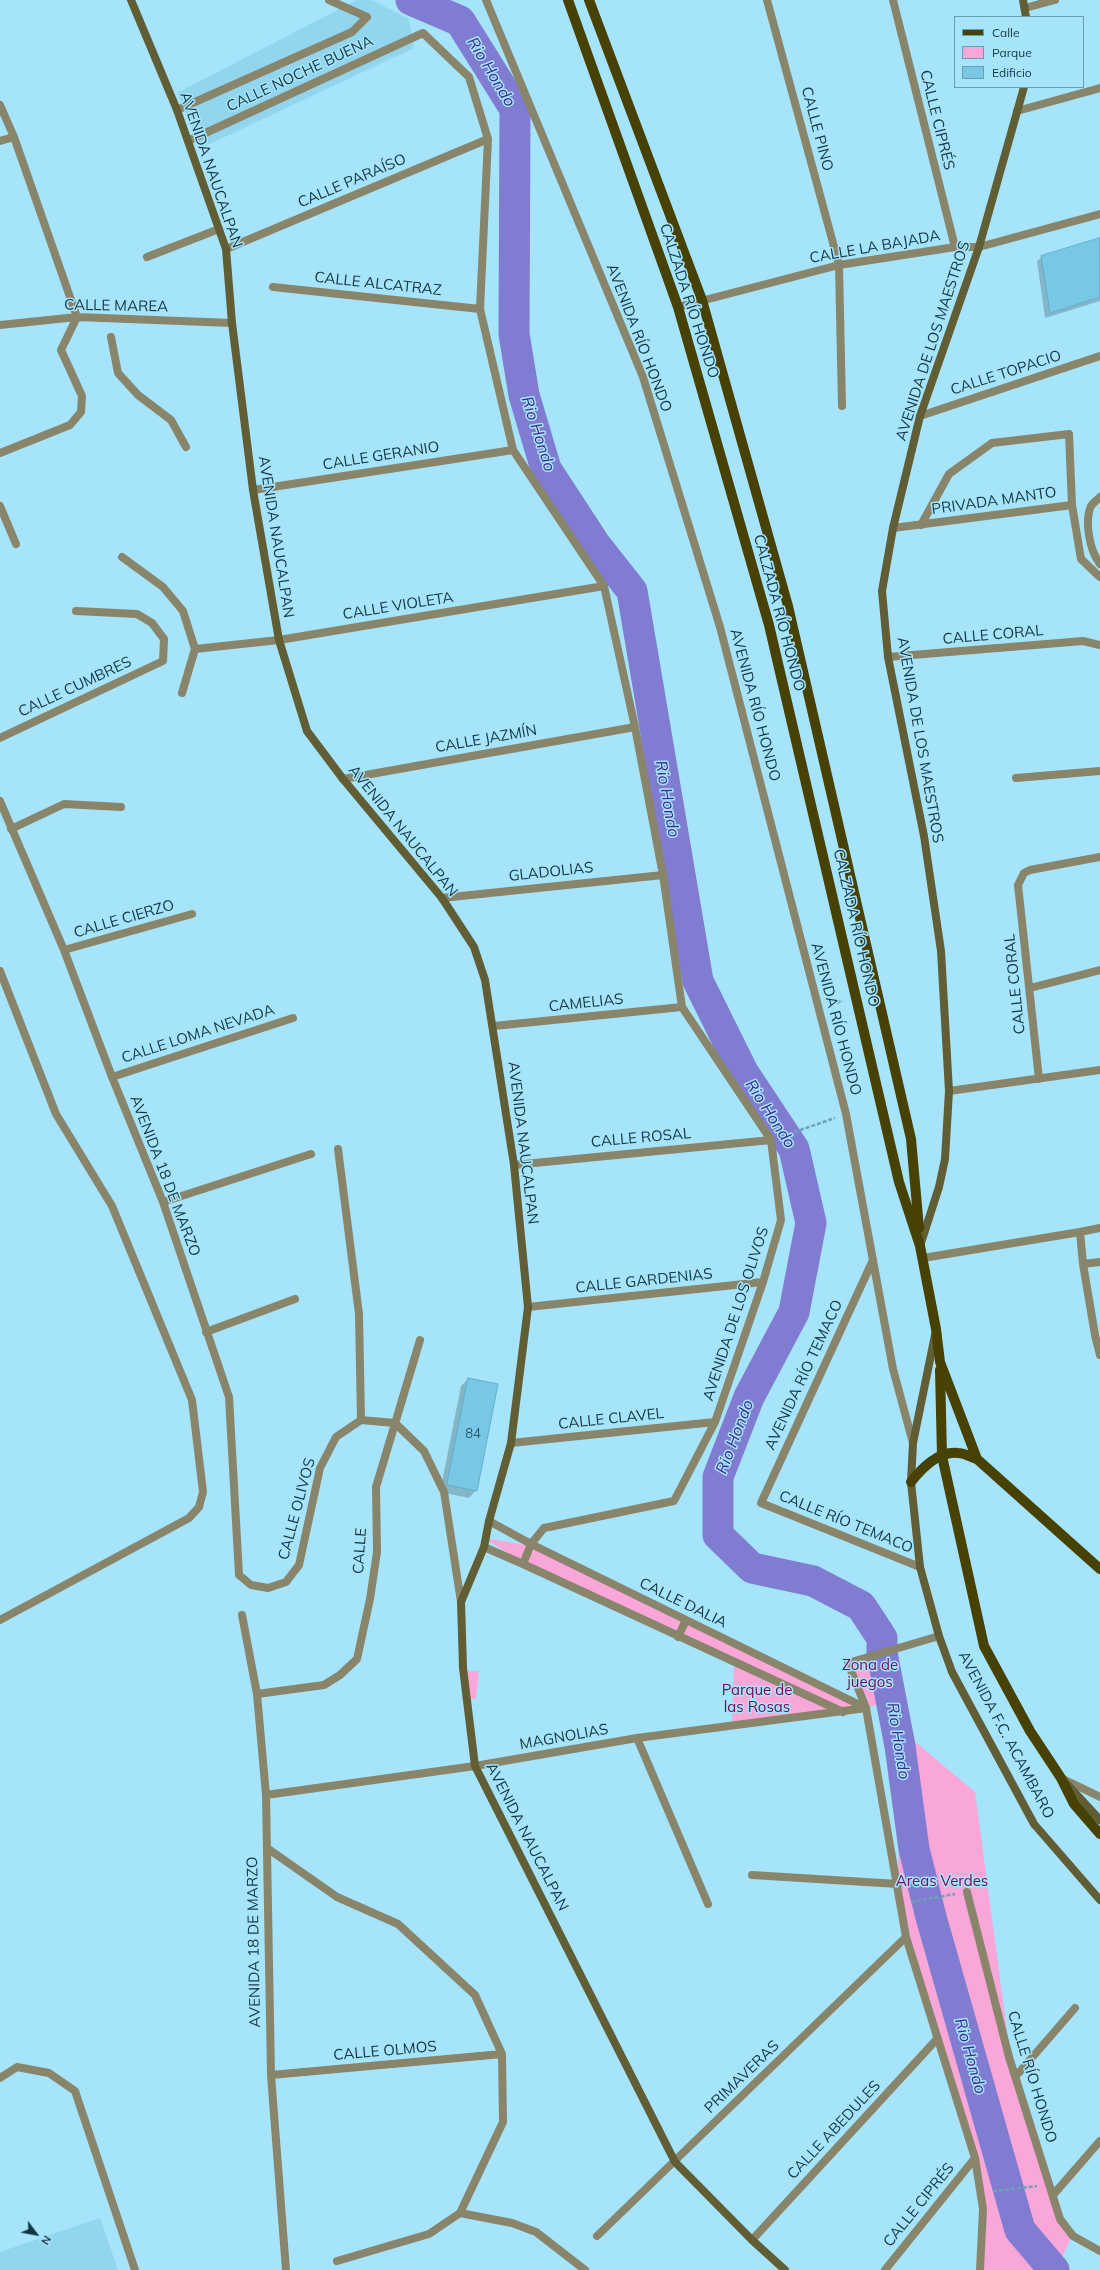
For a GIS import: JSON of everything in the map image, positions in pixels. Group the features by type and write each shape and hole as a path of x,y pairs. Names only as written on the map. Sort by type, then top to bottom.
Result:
{"main road":[{"name":"AVENIDA NAUCALPAN","path":"131,0 177,110 226,249 232,323 253,490 278,640 307,731 343,779 442,898 474,947 485,980 494,1026 514,1165 528,1307 511,1443 489,1521 484,1547 461,1602 462,1668 475,1766 675,2162 752,2240 785,2270"},
{"name":"CALZADA RÍO HONDO","path":"568,0 678,307 769,624 899,1182 923,1258 936,1329 940,1362 977,1458 1098,1566"},
{"name":"CALZADA RÍO HONDO","path":"589,0 702,300 796,637 911,1139 920,1246"},
{"path":"1024,4 1026,16"},
{"name":"AVENIDA DE LOS MAESTROS","path":"920,1246 939,1187 945,1159 949,1091 940,951 924,836 888,658 882,591 893,528 920,416 979,247 1024,88"},
{"name":"AVENIDA F.C. ACAMBARO","path":"936,1329 913,1444 911,1482 920,1567 939,1636 952,1672 1034,1824 1100,1900"},
{"name":"AVENIDA F.C. ACAMBARO","path":"940,1362 942,1456 984,1646 1030,1731 1061,1778 1074,1804 1100,1834"},
{"path":"911,1482 925,1465 942,1456 958,1453 977,1458"},
{"path":"1098,1566 1100,1573"},
{"name":"AVENIDA F.C. ACAMBARO","path":"1061,1778 1100,1820"}],"street":[{"path":"177,110 352,32 367,17 329,0"},
{"name":"AVENIDA RÍO HONDO","path":"486,0 643,377 720,627 846,1114 893,1369 913,1444"},
{"name":"CALLE PINO","path":"767,0 839,265 842,406"},
{"name":"CALLE CIPRÉS","path":"893,0 955,247"},
{"path":"1024,4 1055,0"},
{"name":"AVENIDA DE LOS OLIVOS","path":"423,33 469,77 488,139 480,309 513,450 604,586 635,727 663,875 682,1007 771,1140 781,1220 763,1282 715,1422 674,1501 544,1528 531,1544 523,1564"},
{"name":"CALLE NOCHE BUENA","path":"188,141 423,33"},
{"path":"1017,111 1100,88"},
{"path":"0,105 14,137 77,318 62,350 82,396 81,412 70,425 0,453"},
{"path":"0,141 14,137"},
{"name":"CALLE PARAÍSO","path":"226,249 488,139"},
{"name":"CALLE LA BAJADA","path":"678,307 839,265 955,247 979,247 1100,214"},
{"path":"147,258 219,228"},
{"name":"CALLE ALCATRAZ","path":"272,287 480,309"},
{"name":"CALLE MAREA","path":"0,325 77,318 232,323"},
{"path":"111,336 118,373 138,394 171,420 186,447"},
{"name":"CALLE TOPACIO","path":"920,416 1100,356"},
{"name":"PRIVADA MANTO","path":"893,528 921,525 1072,505 1069,434 992,443 949,474 921,525"},
{"name":"CALLE GERANIO","path":"253,490 513,450"},
{"path":"1100,497 1092,504 1088,517 1093,552 1100,564"},
{"path":"1072,505 1081,559 1100,577"},
{"path":"0,506 16,544"},
{"path":"122,557 163,587 183,611 195,649 182,693"},
{"name":"CALLE VIOLETA","path":"195,649 278,640 604,586"},
{"name":"CALLE CUMBRES","path":"0,738 163,661 164,639 152,623 137,614 76,611"},
{"name":"CALLE CORAL","path":"888,658 1083,642 1100,645"},
{"name":"CALLE JAZMÍN","path":"343,779 635,727"},
{"path":"1016,778 1100,771"},
{"name":"AVENIDA 18 DE MARZO","path":"0,801 64,950 112,1077 163,1202 229,1397 238,1575"},
{"path":"11,828 64,804 122,806"},
{"name":"CALLE CORAL","path":"1039,1079 1018,885 1024,873 1030,870 1100,857"},
{"name":"GLADOLIAS","path":"442,898 663,875"},
{"name":"CALLE CIERZO","path":"64,950 192,914"},
{"path":"1030,988 1100,970"},
{"path":"0,971 56,1114 112,1206 192,1400 203,1492 199,1507 188,1518 0,1620"},
{"name":"CAMELIAS","path":"494,1026 682,1007"},
{"name":"CALLE LOMA NEVADA","path":"112,1077 293,1018"},
{"path":"949,1091 1100,1070"},
{"name":"CALLE ROSAL","path":"514,1165 771,1140"},
{"path":"338,1149 359,1314 361,1420 395,1423 424,1451 444,1492 461,1602"},
{"path":"163,1202 311,1154"},
{"path":"923,1258 1100,1228"},
{"path":"1080,1232 1083,1264 1095,1335 1100,1355"},
{"name":"AVENIDA RÍO TEMACO","path":"761,1502 873,1260"},
{"path":"1083,1264 1100,1262"},
{"name":"CALLE GARDENIAS","path":"528,1307 763,1282"},
{"path":"206,1332 295,1300"},
{"name":"CALLE","path":"257,1694 324,1685 340,1675 357,1659 370,1599 377,1552 376,1487 420,1340"},
{"name":"CALLE OLIVOS","path":"238,1575 251,1585 268,1588 286,1582 299,1565 320,1468 336,1437 361,1420"},
{"name":"CALLE CLAVEL","path":"511,1443 715,1422"},
{"name":"CALLE RÍO TEMACO","path":"761,1502 920,1567"},
{"name":"CALLE DALIA","path":"489,1521 531,1544 866,1708"},
{"name":"CALLE DALIA","path":"484,1547 844,1712"},
{"name":"AVENIDA 18 DE MARZO","path":"242,1615 257,1694 266,1795 271,2075 286,2270"},
{"path":"678,1636 686,1620"},
{"path":"939,1636 848,1663 866,1708 898,1884 906,1937 975,2158 983,2209 980,2270"},
{"name":"MAGNOLIAS","path":"266,1795 475,1766 637,1738 866,1708"},
{"path":"637,1738 708,1904"},
{"path":"1061,1778 1100,1797"},
{"path":"267,1848 337,1896 398,1924 475,1996 502,2054 503,2122 460,2212 429,2234 337,2261"},
{"path":"752,1875 898,1884"},
{"name":"CALLE RÍO HONDO","path":"967,1892 1016,2076 1060,2219 1073,2236 1100,2251"},
{"name":"PRIMAVERAS","path":"598,2236 906,1937"},
{"path":"1016,2076 1076,2008"},
{"name":"CALLE ABEDULES","path":"752,2240 937,2039"},
{"name":"CALLE OLMOS","path":"271,2075 502,2054"},
{"path":"0,2078 17,2067 49,2072 75,2091 135,2270"},
{"path":"1053,2195 1100,2141"},
{"name":"CALLE CIPRÉS","path":"885,2270 975,2158"},
{"path":"460,2212 512,2223 536,2232 585,2270"}],"path":[{"path":"819,1008 846,1000"},
{"path":"782,1136 821,1123"},
{"path":"907,1903 953,1894"},
{"path":"989,2192 1037,2186"}],"shaded area":[{"path":"357,0 371,0 409,19 414,48 201,148 177,93"},
{"path":"100,2218 118,2270 0,2270 0,2252"}],"green space":[{"path":"484,1538 532,1546 866,1707 848,1663 882,1653 891,1700 867,1708 732,1726 734,1662 530,1567"},
{"path":"467,1671 479,1671 476,1699 466,1699"},
{"name":"Areas Verdes","path":"895,1725 975,1792 1013,2076 1052,2195 1072,2236 1056,2270 980,2270 983,2209 975,2158 907,1937 898,1884 900,1746"}],"building":[{"path":"1100,238 1100,297 1050,313 1041,256"},
{"path":"468,1378 498,1384 477,1491 447,1485"}],"waterway":[{"name":"Rio Hondo","path":"411,0 460,21 515,109 514,334 524,395 546,469 595,544 632,591 698,981 743,1072 794,1149 811,1223 794,1312 749,1397 718,1477 718,1535 752,1568 813,1581 861,1606 882,1638 882,1653 900,1746 914,1849 931,1917 1020,2230 1054,2270"}],"park label":[{"name":"Zona de juegos","path":"870,1674"},
{"name":"Parque de las Rosas","path":"757,1698"}]}
